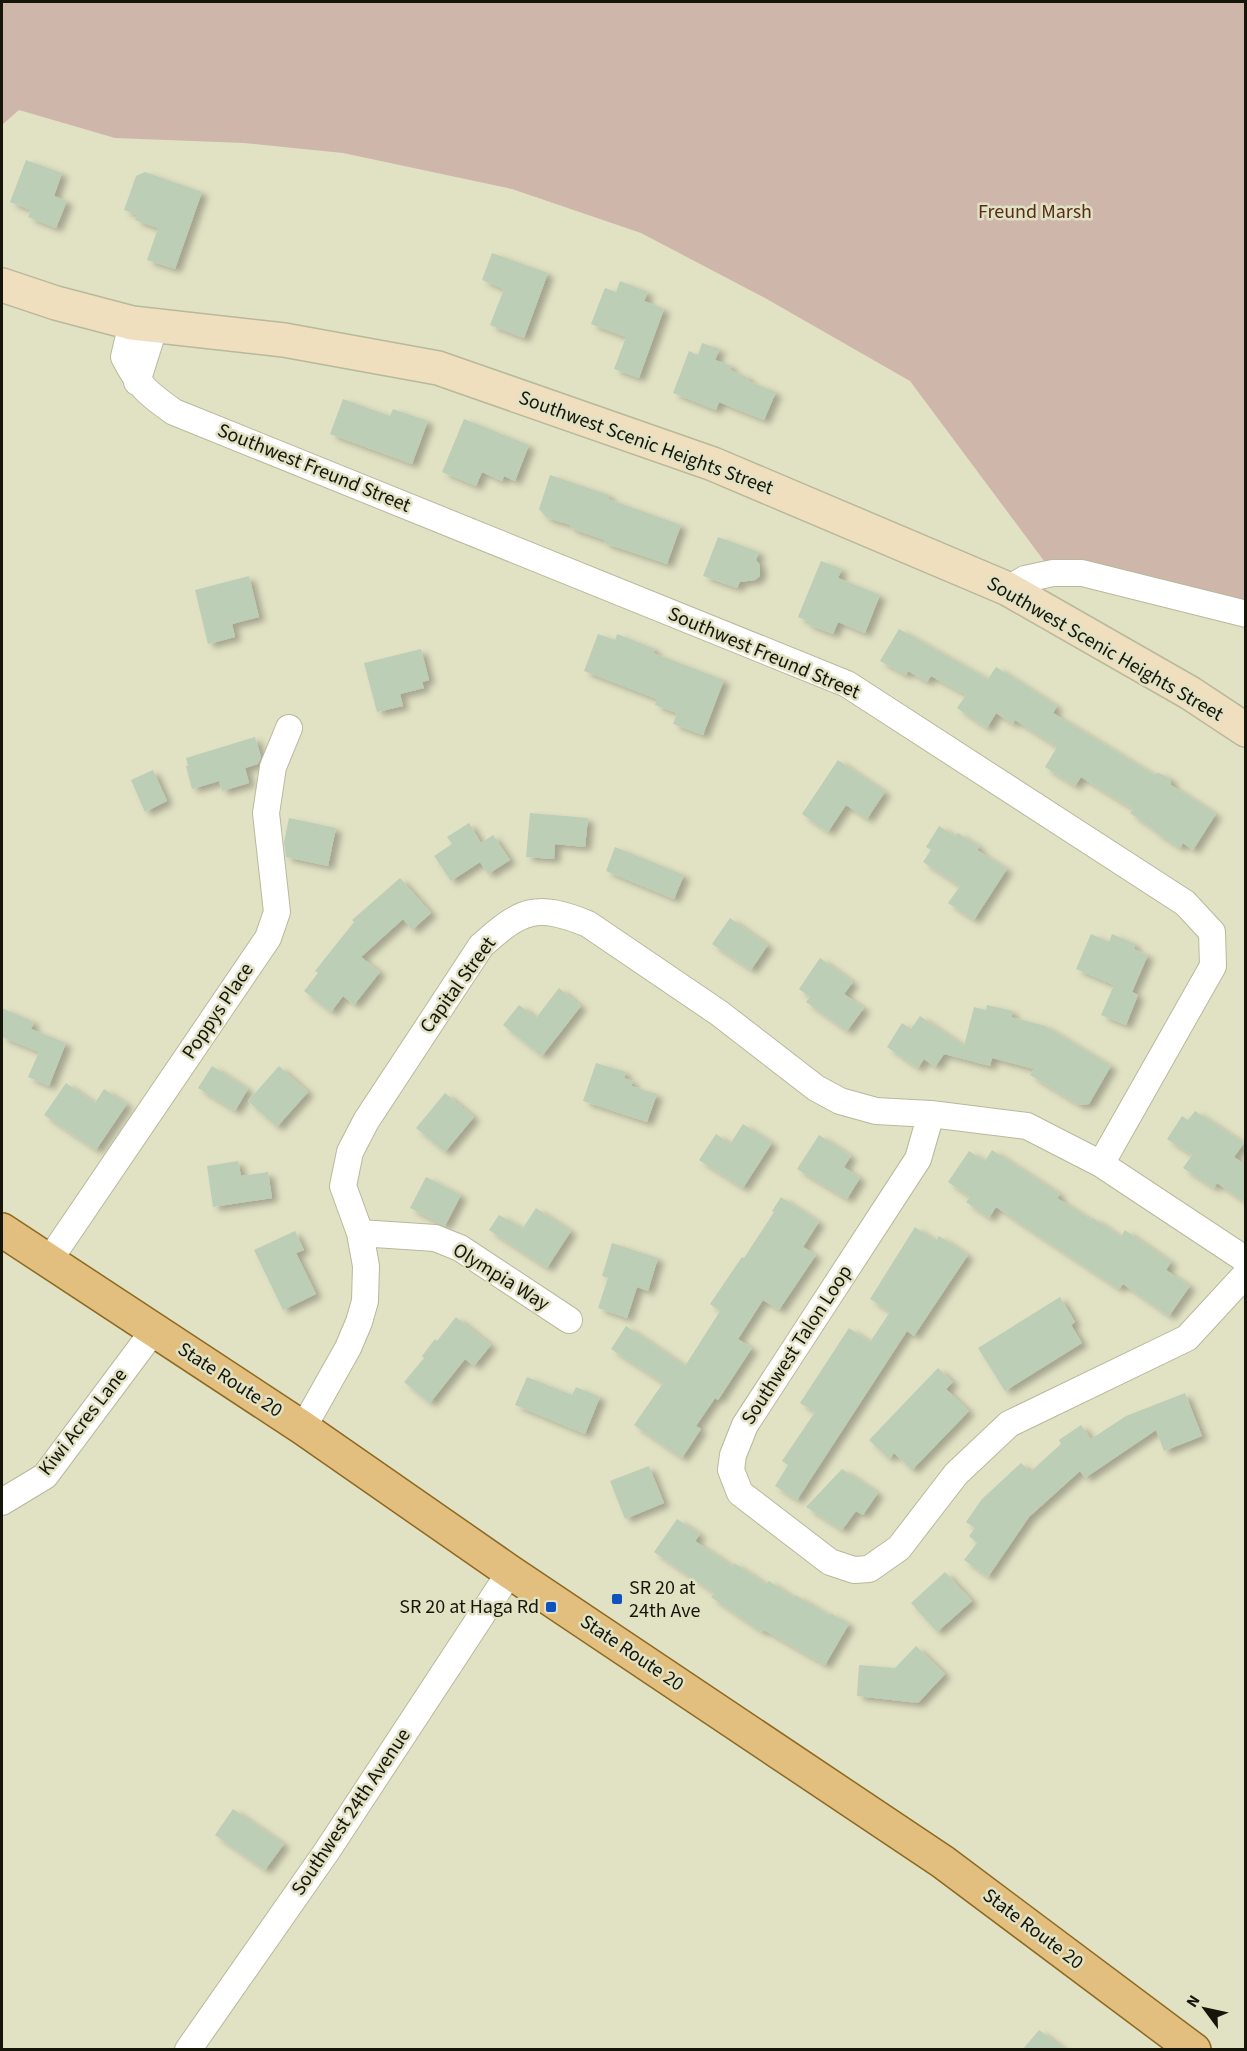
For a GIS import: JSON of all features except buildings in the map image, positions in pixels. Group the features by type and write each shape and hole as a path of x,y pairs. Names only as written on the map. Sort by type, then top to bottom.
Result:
{"main road":[{"name":"State Route 20","path":"2,1230 303,1428 510,1572 943,1862 1194,2049"}],"street":[{"name":"Southwest Scenic Heights Street","path":"2,285 56,303 143,324 284,340 438,368 713,464 1008,589 1190,693 1245,730"},
{"name":"Southwest Freund Street","path":"143,324 137,382 150,396 174,411 847,684 1185,903 1212,932 1213,966 1101,1164"},
{"path":"1008,589 1025,579 1053,573 1082,573 1245,614"},
{"name":"Poppys Place","path":"48,1262 268,938 278,912 266,813 273,767 289,728"},
{"name":"Capital Street","path":"303,1428 348,1348 365,1301 366,1266 360,1233 343,1186 350,1152 366,1121 481,946 506,924 526,913 546,911 588,924 719,1013 816,1088 840,1101 876,1112 931,1114 1027,1126 1101,1164 1245,1260"},
{"name":"Southwest Talon Loop","path":"931,1114 918,1159 745,1425 733,1455 731,1470 740,1493 830,1562 854,1570 869,1569 879,1563 904,1544 956,1474 1009,1424 1187,1338 1245,1274"},
{"name":"Olympia Way","path":"360,1233 435,1238 460,1248 569,1320"},
{"name":"Kiwi Acres Lane","path":"2,1502 45,1476 154,1330"},
{"name":"Southwest 24th Avenue","path":"188,2049 327,1851 510,1572"}],"green space":[{"name":"Freund Marsh","path":"2,2 1245,2 1245,614 1053,573 910,381 765,298 641,233 512,189 343,153 244,143 115,138 19,110 2,125"}],"place":[{"name":"SR 20 at 24th Ave","path":"617,1599"},
{"name":"SR 20 at Haga Rd","path":"551,1607"}]}
